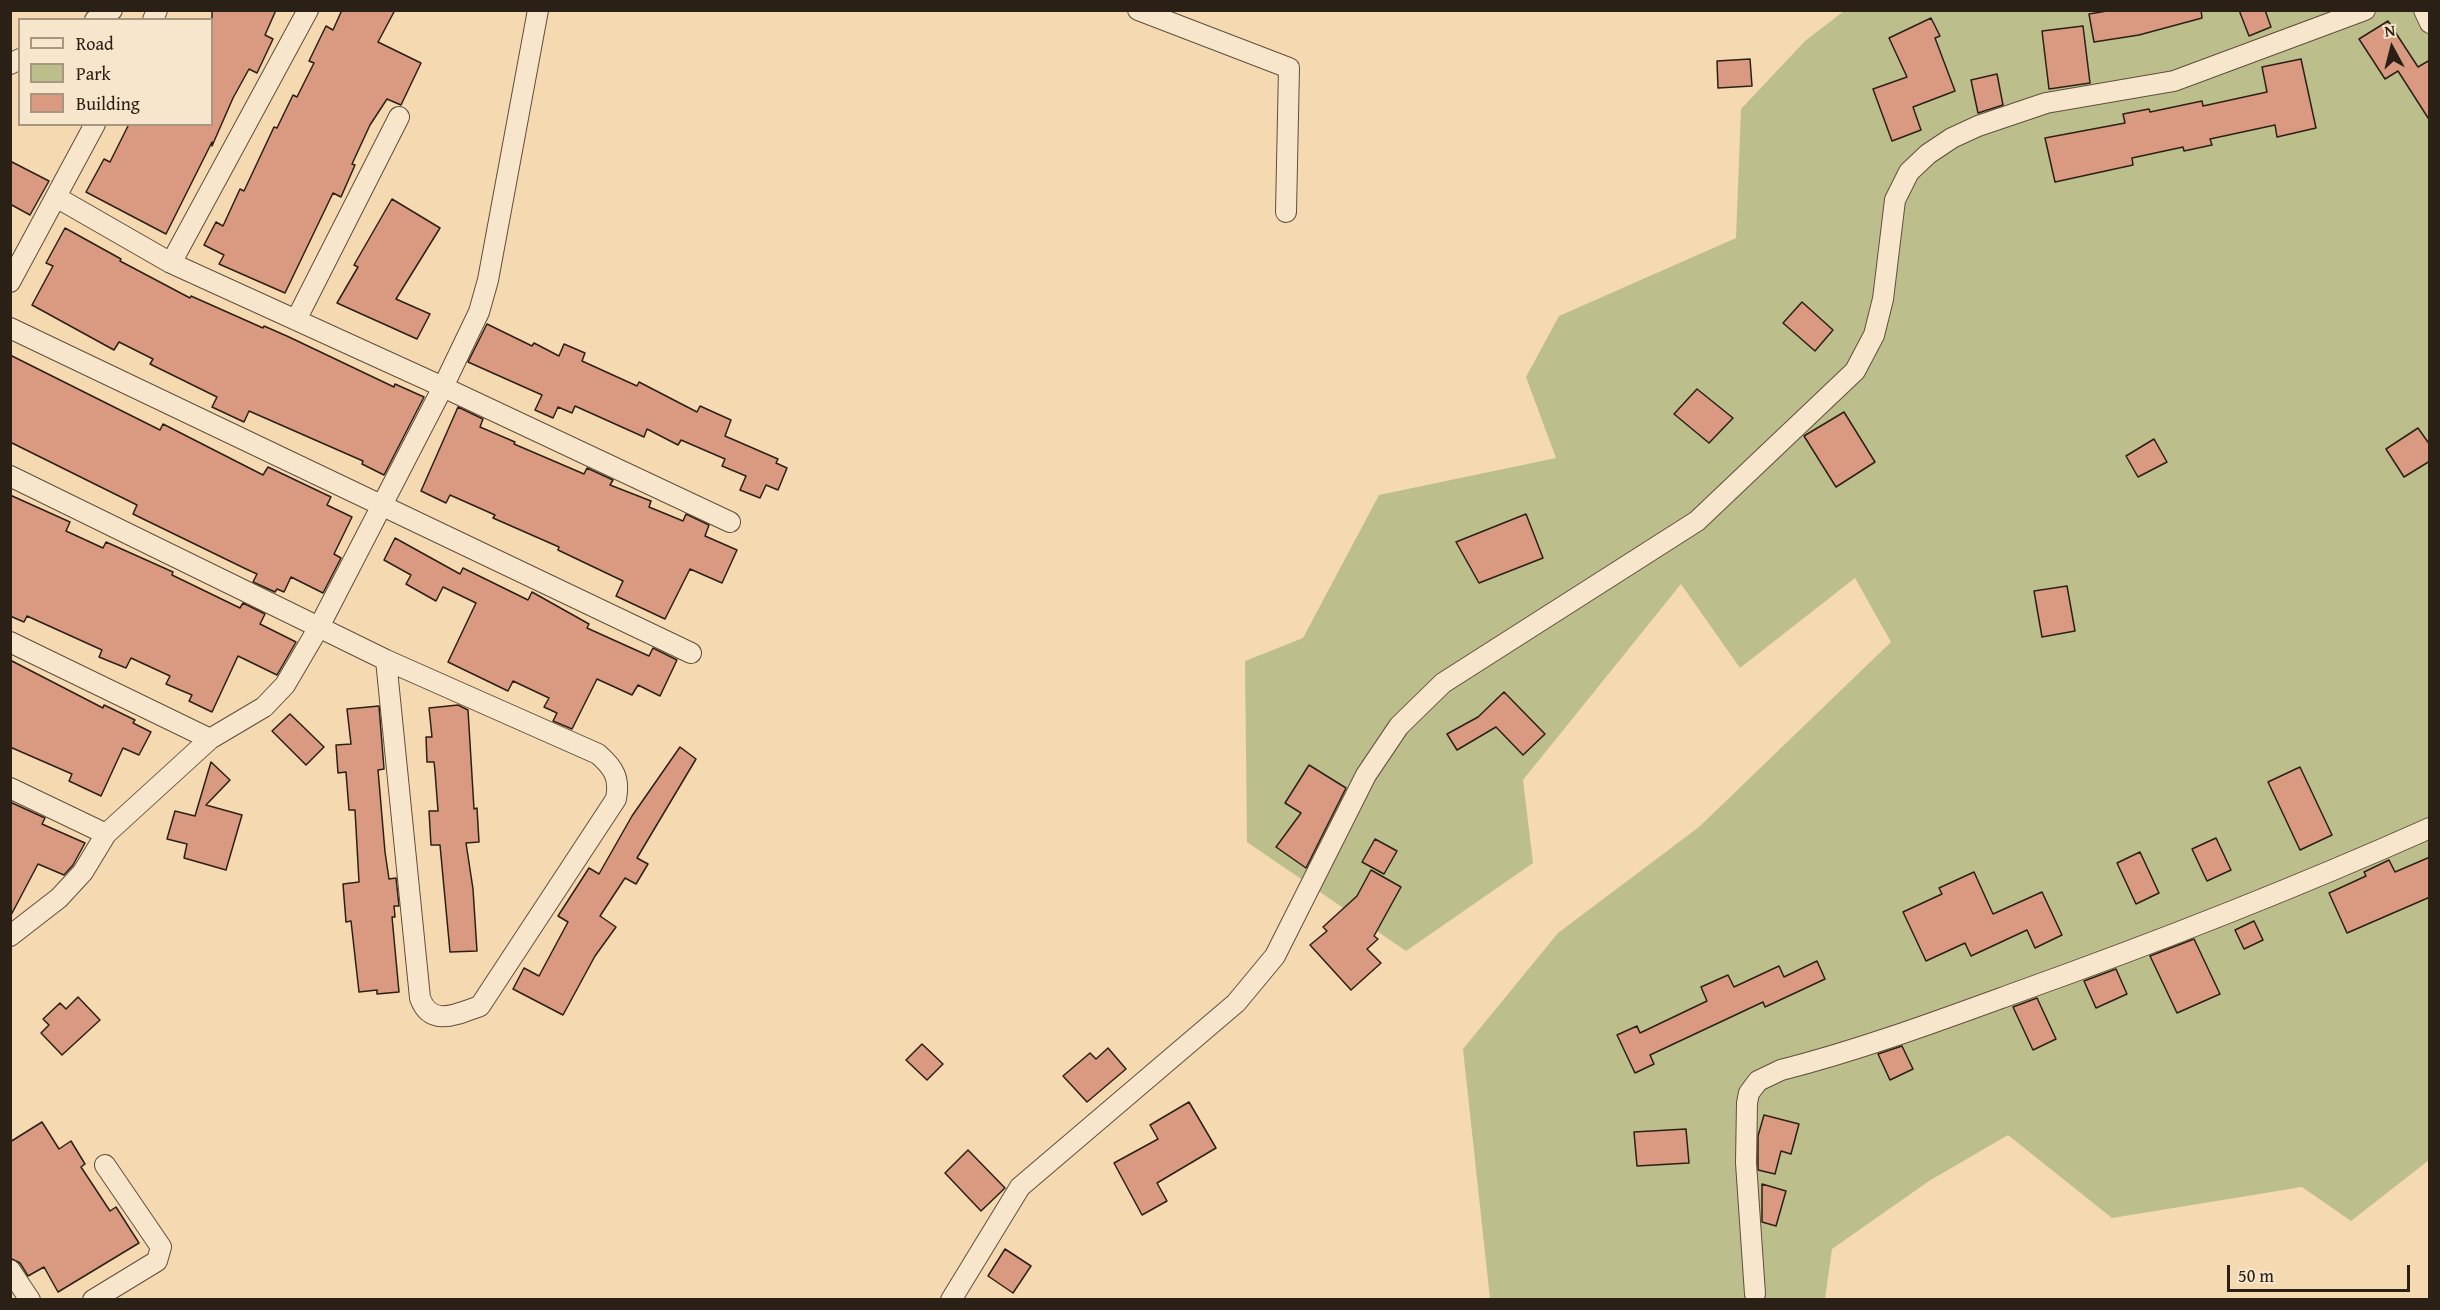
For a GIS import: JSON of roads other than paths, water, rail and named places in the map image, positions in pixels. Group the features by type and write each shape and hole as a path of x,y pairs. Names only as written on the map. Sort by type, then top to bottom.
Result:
{"street":[{"path":"98,18 112,10"},
{"path":"171,263 308,10"},
{"path":"12,935 59,898 83,872 106,834 210,739 264,707 276,696 319,627 443,387 479,312 488,280 538,10"},
{"path":"1138,10 1289,68 1286,212"},
{"path":"951,1299 1020,1187 1236,1003 1275,956 1366,775 1399,726 1443,683 1697,521 1855,372 1874,335 1883,299 1895,200 1909,172 1928,154 1952,138 1978,126 2046,103 2174,81 2365,10"},
{"path":"2424,10 2430,23"},
{"path":"296,320 399,117"},
{"path":"10,282 94,126"},
{"path":"56,197 171,263 443,387 730,522"},
{"path":"10,328 691,653"},
{"path":"10,476 386,660 598,754 612,766 617,776 616,800 480,1006 445,1017 436,1017 428,1012 420,998 386,660"},
{"path":"10,642 210,739"},
{"path":"10,788 106,834"},
{"path":"1755,1294 1746,1163 1747,1104 1749,1093 1758,1081 1781,1070 1934,1022 2069,974 2240,909 2430,828"},
{"path":"93,1299 157,1261 161,1247 105,1164"},
{"path":"10,1270 30,1299"}]}
